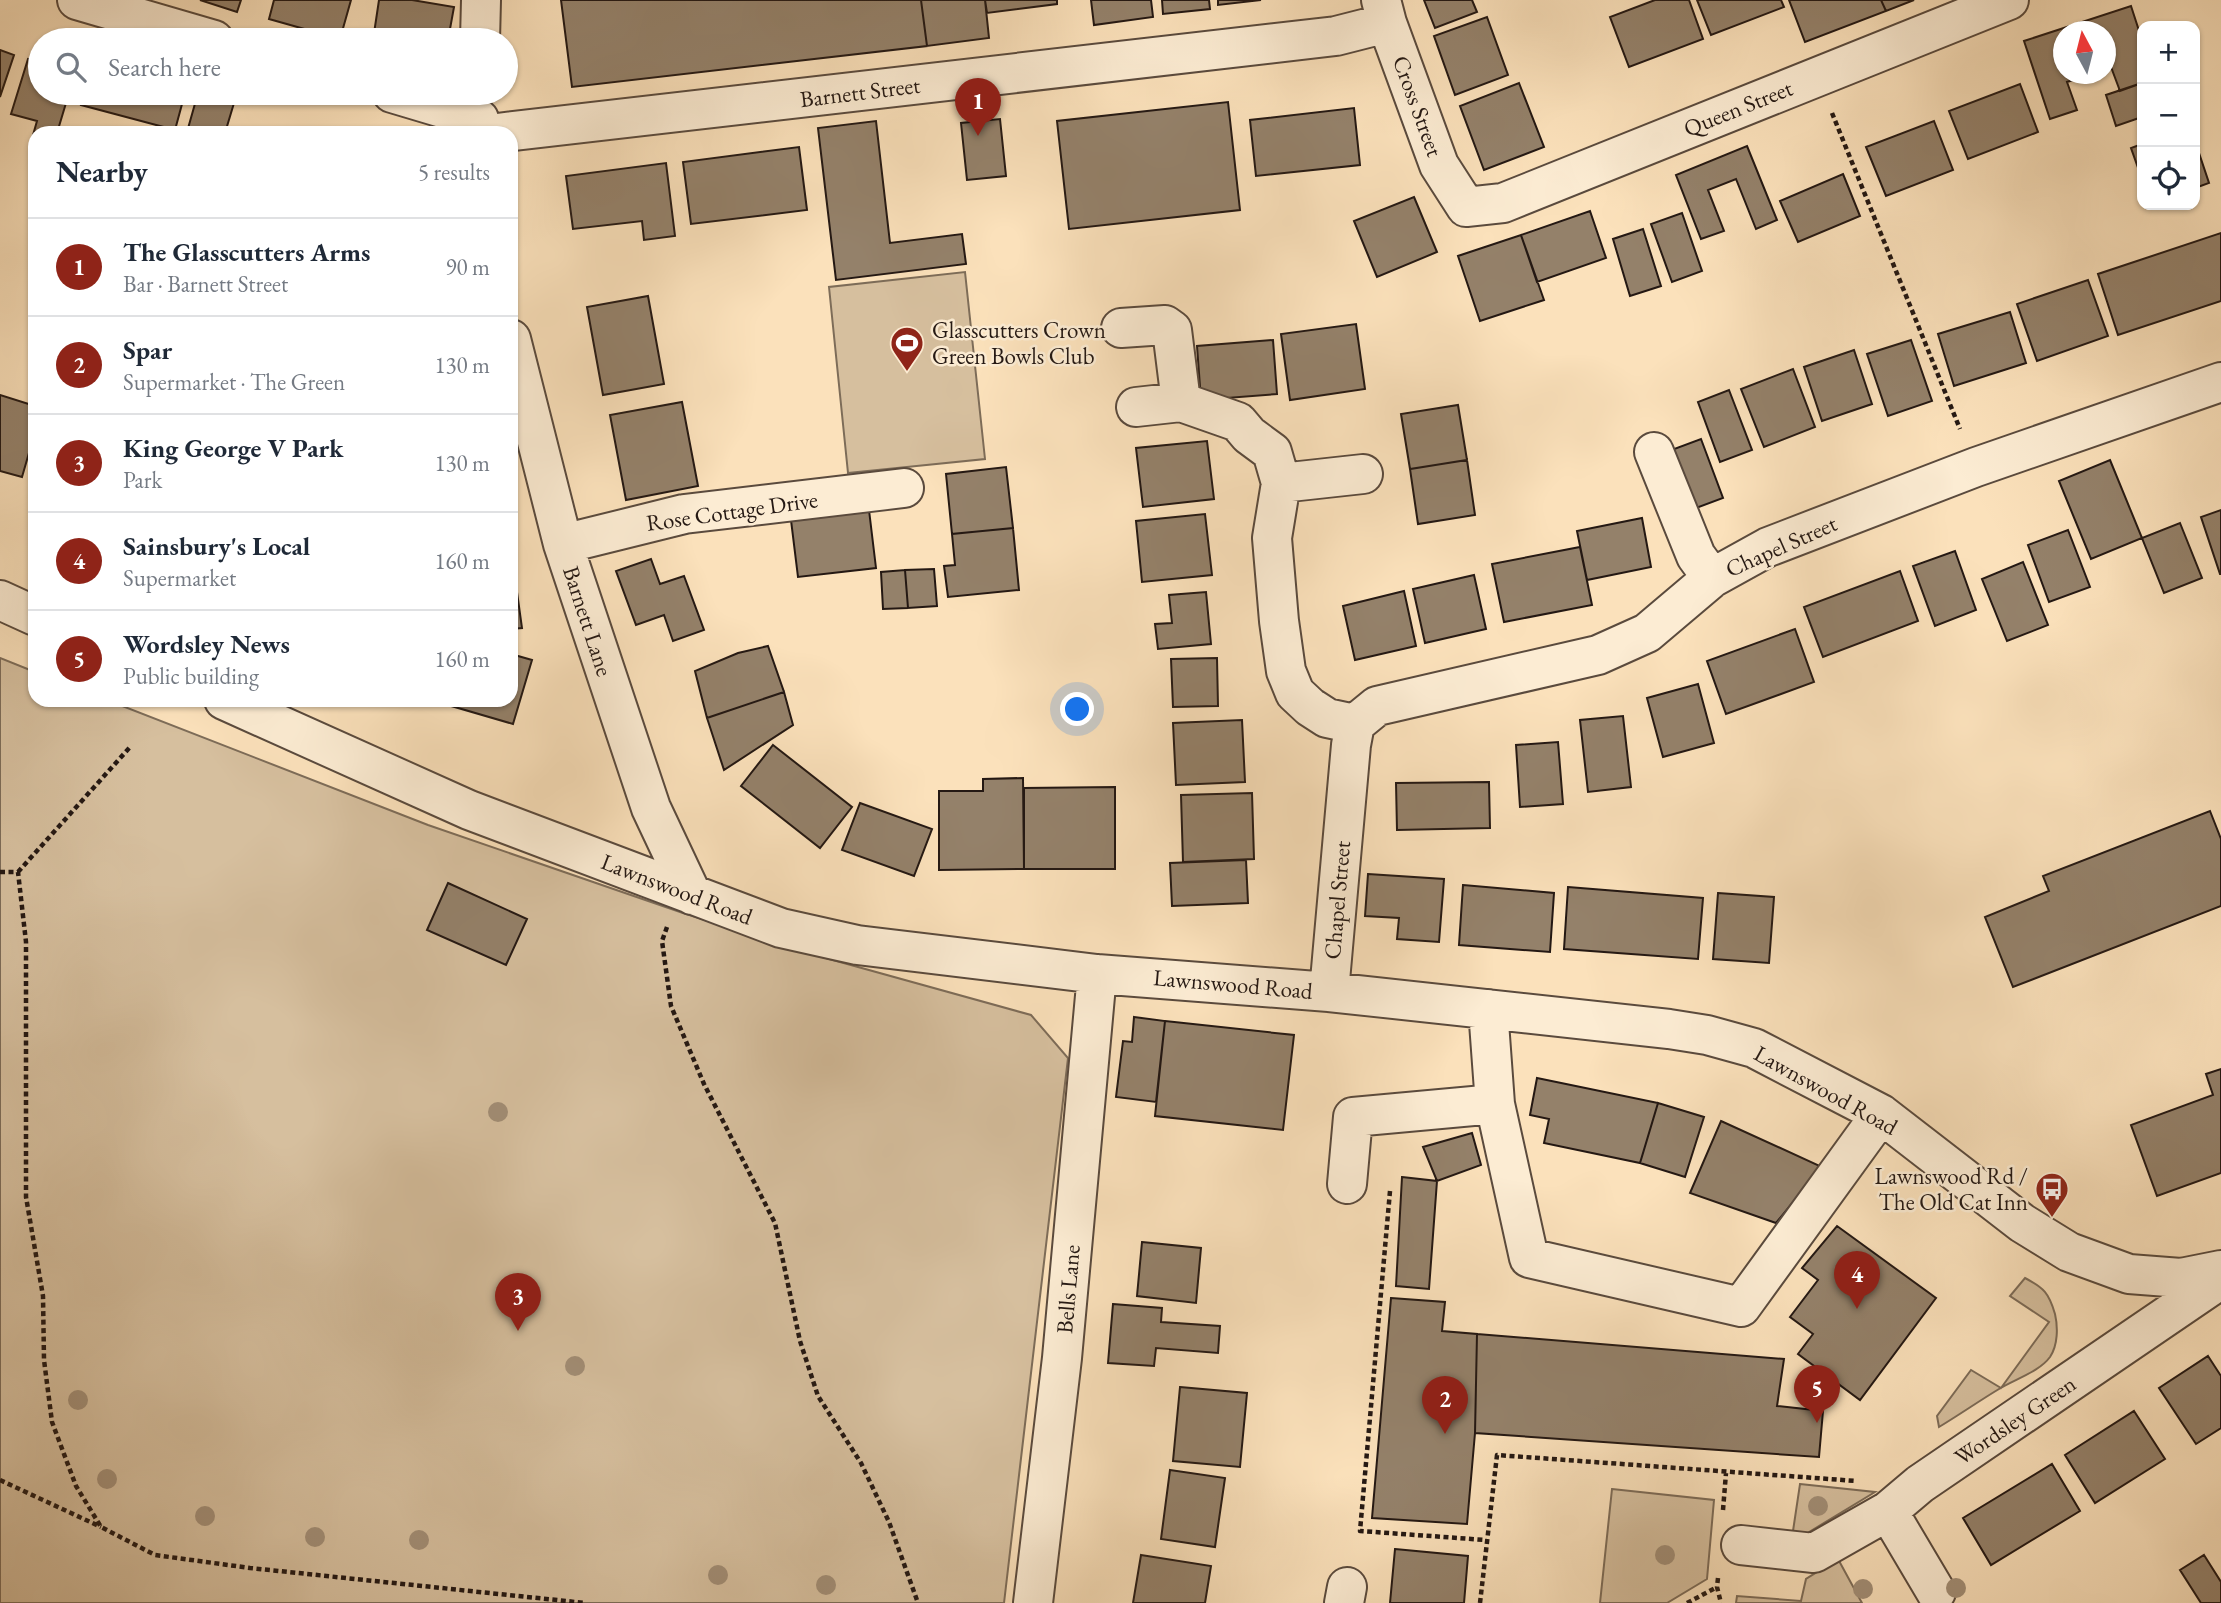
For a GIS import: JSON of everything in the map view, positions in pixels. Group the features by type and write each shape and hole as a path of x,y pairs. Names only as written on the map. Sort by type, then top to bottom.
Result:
{"street":[{"path":"77,0 173,28"},
{"path":"480,28 481,0"},
{"name":"Queen Street","path":"1466,207 1503,203 2009,0"},
{"name":"Barnett Street","path":"484,119 1336,36 1384,11"},
{"name":"Cross Street","path":"1384,11 1439,165 1466,207"},
{"path":"434,105 484,119"},
{"path":"1121,328 1165,325 1172,330 1181,402"},
{"name":"Barnett Lane","path":"518,367 563,544 652,808 686,893"},
{"name":"Chapel Street","path":"1329,992 1350,745 1354,724 1377,706 1598,655 1647,633 1712,578 1768,547 1976,467 2221,382"},
{"path":"1136,407 1181,402 1238,422 1249,435 1272,452 1281,483 1272,538 1286,671 1295,693 1310,706 1327,718 1354,724"},
{"path":"1654,452 1696,556 1712,578"},
{"path":"1281,483 1363,474"},
{"name":"Rose Cottage Drive","path":"563,544 684,514 904,488"},
{"path":"0,600 28,613"},
{"name":"Lawnswood Road","path":"240,707 469,810 780,928 857,945 1097,974 1329,992 1488,1009 1707,1035 1754,1048 1881,1114 2022,1223 2069,1252 2129,1274 2181,1278 2221,1270"},
{"name":"Bells Lane","path":"1033,1603 1062,1358 1097,974"},
{"path":"1488,1009 1495,1104 1529,1258 1741,1307 1881,1114"},
{"path":"1347,1184 1353,1117 1495,1104"},
{"name":"Wordsley Green","path":"1741,1545 1814,1553 1888,1511 1920,1484 2221,1279"},
{"path":"1888,1511 1936,1592"}],"path":[{"path":"1817,76 1976,467"},
{"path":"0,872 18,872 131,746"},
{"path":"18,872 26,942 26,1197 43,1296 44,1360 52,1422 76,1486 101,1527"},
{"path":"686,893 662,941 671,1006 705,1084 775,1223 800,1341 818,1396 861,1463 889,1522 918,1603"},
{"path":"1347,1184 1390,1192 1360,1531 1486,1540"},
{"path":"1480,1603 1497,1455 1726,1473 1920,1484"},
{"path":"0,1480 155,1555 250,1568 585,1603"},
{"path":"1687,1603 1717,1587"}],"shaded area":[{"name":"Glasscutters Crown Green Bowls Club","path":"965,272 985,459 848,473 829,287"},
{"path":"0,658 28,669 28,707 125,707 428,825 683,913 822,957 1031,1015 1068,1058 1004,1603 0,1603"},
{"path":"2025,1278 2048,1296 2056,1319 2056,1342 2053,1352 2045,1362 2001,1388 2049,1322 2010,1296"},
{"path":"1971,1370 2001,1388 1939,1427 1937,1416"},
{"path":"1800,1484 1875,1492 1796,1540 1793,1531"},
{"path":"1612,1489 1714,1500 1707,1579 1667,1603 1600,1603"},
{"path":"1838,1559 1862,1603 1736,1603 1737,1596 1801,1601 1806,1579"}],"building":[{"path":"200,0 241,0 237,12"},
{"path":"274,0 351,0 343,28 301,28 269,19"},
{"path":"379,0 412,0 454,7 450,28 375,28"},
{"path":"561,0 921,0 927,46 572,87"},
{"path":"921,0 985,0 989,38 927,46"},
{"path":"985,0 1057,0 1057,4 987,13"},
{"path":"1091,0 1151,0 1153,17 1094,25"},
{"path":"1162,0 1209,0 1210,9 1163,14"},
{"path":"1218,0 1261,0 1218,5"},
{"path":"1424,0 1472,0 1477,12 1435,28"},
{"path":"1655,0 1689,0 1703,39 1629,67 1610,17"},
{"path":"1697,0 1781,0 1784,7 1711,35"},
{"path":"1789,0 1881,0 1886,11 1805,42"},
{"path":"1881,0 1914,0 1886,11"},
{"path":"2131,6 2137,25 2137,85 2120,91 2116,80 2116,21 2085,21"},
{"path":"1487,17 1508,75 1455,95 1434,36"},
{"path":"2053,32 2053,84 2068,84 2077,110 2050,119 2024,41"},
{"path":"0,50 14,55 0,97"},
{"path":"28,59 28,105 65,105 59,126 36,126 37,121 11,114"},
{"path":"1519,83 1544,147 1484,170 1460,106"},
{"path":"2020,84 2038,132 1968,159 1949,111"},
{"path":"2137,85 2137,119 2116,126 2106,95"},
{"path":"1228,102 1240,210 1069,229 1057,121"},
{"path":"81,105 182,105 176,126 160,126"},
{"path":"195,105 233,105 227,126 189,126"},
{"path":"1354,108 1360,165 1256,176 1250,120"},
{"path":"1000,119 1006,176 967,180 961,123"},
{"path":"876,121 890,243 962,234 966,264 836,280 818,128"},
{"path":"1934,121 1953,170 1886,196 1866,147"},
{"path":"1747,146 1777,220 1756,229 1736,179 1708,190 1724,231 1701,239 1676,175"},
{"path":"2137,146 2137,165 2131,148"},
{"path":"799,147 807,210 691,224 683,162"},
{"path":"2200,156 2209,183 2200,186"},
{"path":"666,163 675,236 644,240 642,221 573,229 566,176"},
{"path":"1843,174 1860,216 1798,242 1780,201"},
{"path":"1414,197 1437,252 1377,277 1354,221"},
{"path":"1590,211 1606,258 1537,282 1521,235"},
{"path":"1682,213 1702,271 1672,282 1651,224"},
{"path":"1643,229 1661,286 1630,296 1613,239"},
{"path":"2221,233 2221,301 2118,335 2098,274"},
{"path":"1521,235 1544,300 1480,321 1458,256"},
{"path":"2088,280 2108,336 2037,361 2017,304"},
{"path":"648,296 664,384 603,395 587,307"},
{"path":"2010,312 2026,363 1954,386 1938,334"},
{"path":"1356,324 1365,389 1290,400 1281,334"},
{"path":"1273,340 1277,394 1201,400 1197,346"},
{"path":"1911,340 1932,401 1888,416 1867,354"},
{"path":"1854,350 1872,404 1822,421 1804,367"},
{"path":"1793,369 1815,427 1764,447 1741,389"},
{"path":"1729,390 1752,450 1720,462 1698,402"},
{"path":"0,395 28,404 28,456 22,477 0,471"},
{"path":"682,402 698,486 626,500 610,415"},
{"path":"1458,405 1467,460 1410,469 1401,414"},
{"path":"1701,439 1723,498 1688,511 1666,452"},
{"path":"1207,441 1214,499 1143,507 1136,448"},
{"path":"1467,460 1475,515 1418,524 1410,469"},
{"path":"2110,460 2142,538 2091,559 2059,481"},
{"path":"1006,467 1013,528 952,534 946,474"},
{"path":"869,510 876,568 798,577 791,520"},
{"path":"2221,510 2221,574 2220,574 2201,517"},
{"path":"1205,514 1212,575 1142,582 1136,521"},
{"path":"1642,518 1651,567 1587,580 1577,531"},
{"path":"2180,523 2202,578 2164,593 2142,538"},
{"path":"1013,528 1019,590 948,597 944,566 955,565 952,534"},
{"path":"2068,530 2090,587 2049,602 2028,545"},
{"path":"1580,547 1592,605 1504,622 1492,564"},
{"path":"1955,551 1976,610 1935,626 1913,566"},
{"path":"651,559 660,584 684,576 704,630 673,641 664,615 636,625 616,571"},
{"path":"2023,562 2048,625 2007,641 1982,579"},
{"path":"934,569 937,606 908,608 905,570"},
{"path":"905,570 908,608 883,609 881,572"},
{"path":"1900,571 1918,621 1823,657 1804,607"},
{"path":"1474,575 1486,629 1425,643 1413,589"},
{"path":"1404,591 1416,646 1355,660 1343,606"},
{"path":"1206,592 1211,644 1158,649 1155,624 1172,623 1169,595"},
{"path":"518,599 522,628 518,628"},
{"path":"1795,629 1814,682 1726,714 1707,661"},
{"path":"768,646 784,692 707,718 695,671 738,653"},
{"path":"518,656 532,660 513,724 455,707 518,707"},
{"path":"1217,658 1218,706 1173,707 1171,659"},
{"path":"1698,684 1714,743 1663,757 1647,698"},
{"path":"784,692 793,725 724,770 707,718"},
{"path":"1623,716 1631,787 1588,792 1580,720"},
{"path":"1242,720 1245,782 1176,785 1173,723"},
{"path":"1558,742 1563,804 1520,807 1516,745"},
{"path":"773,745 852,807 820,848 741,786"},
{"path":"1023,778 1024,869 939,870 939,791 983,791 983,779"},
{"path":"1489,782 1490,828 1397,830 1396,783"},
{"path":"1115,787 1115,869 1024,869 1024,788"},
{"path":"1252,793 1254,859 1183,862 1181,795"},
{"path":"860,803 932,829 914,876 842,850"},
{"path":"2210,811 2221,839 2221,906 2013,987 1985,917 2049,891 2043,876"},
{"path":"1246,860 1248,903 1172,906 1170,863"},
{"path":"1368,874 1444,879 1439,942 1397,939 1399,918 1365,916"},
{"path":"448,883 527,919 506,965 427,930"},
{"path":"1463,885 1554,893 1550,952 1459,945"},
{"path":"1568,887 1703,898 1698,959 1564,949"},
{"path":"1718,893 1774,897 1769,963 1713,959"},
{"path":"1134,1017 1165,1021 1156,1102 1116,1097 1123,1041 1132,1042"},
{"path":"1165,1021 1294,1035 1283,1130 1155,1116"},
{"path":"2221,1069 2221,1173 2157,1196 2131,1125 2213,1095 2206,1074"},
{"path":"1537,1078 1658,1103 1640,1163 1544,1143 1549,1119 1530,1115"},
{"path":"1658,1103 1704,1117 1685,1177 1640,1163"},
{"path":"1721,1121 1822,1167 1776,1223 1690,1193"},
{"path":"1472,1133 1481,1165 1437,1181 1423,1147"},
{"path":"1402,1177 1437,1181 1429,1289 1396,1286"},
{"path":"1837,1226 1936,1298 1860,1400 1798,1354 1813,1334 1790,1317 1818,1280 1802,1268"},
{"path":"1142,1242 1201,1248 1196,1303 1137,1296"},
{"path":"1391,1298 1445,1302 1442,1331 1477,1334 1475,1433 1467,1524 1372,1518"},
{"path":"1113,1304 1162,1308 1161,1322 1220,1326 1218,1353 1156,1348 1154,1366 1108,1363"},
{"path":"1477,1334 1784,1359 1777,1406 1823,1411 1819,1457 1475,1433"},
{"path":"2208,1356 2221,1376 2221,1428 2196,1444 2159,1388"},
{"path":"1180,1387 1247,1393 1240,1467 1173,1461"},
{"path":"2134,1411 2165,1459 2095,1503 2065,1455"},
{"path":"2052,1464 2080,1511 1991,1565 1963,1518"},
{"path":"1170,1470 1225,1478 1215,1547 1161,1539"},
{"path":"1395,1549 1468,1556 1464,1603 1390,1603"},
{"path":"1141,1555 1211,1566 1205,1603 1133,1603"},
{"path":"2204,1555 2221,1582 2221,1603 2201,1603 2180,1570"}],"place":[{"name":"The Glasscutters Arms","path":"978,136"},
{"name":"Glasscutters Crown Green Bowls Club","path":"907,373"},
{"name":"Lawnswood Rd / The Old Cat Inn","path":"2052,1219"},
{"name":"Sainsbury's Local","path":"1857,1309"},
{"name":"King George V Park","path":"518,1331"},
{"name":"Wordsley News","path":"1817,1423"},
{"name":"Spar","path":"1445,1434"}]}
